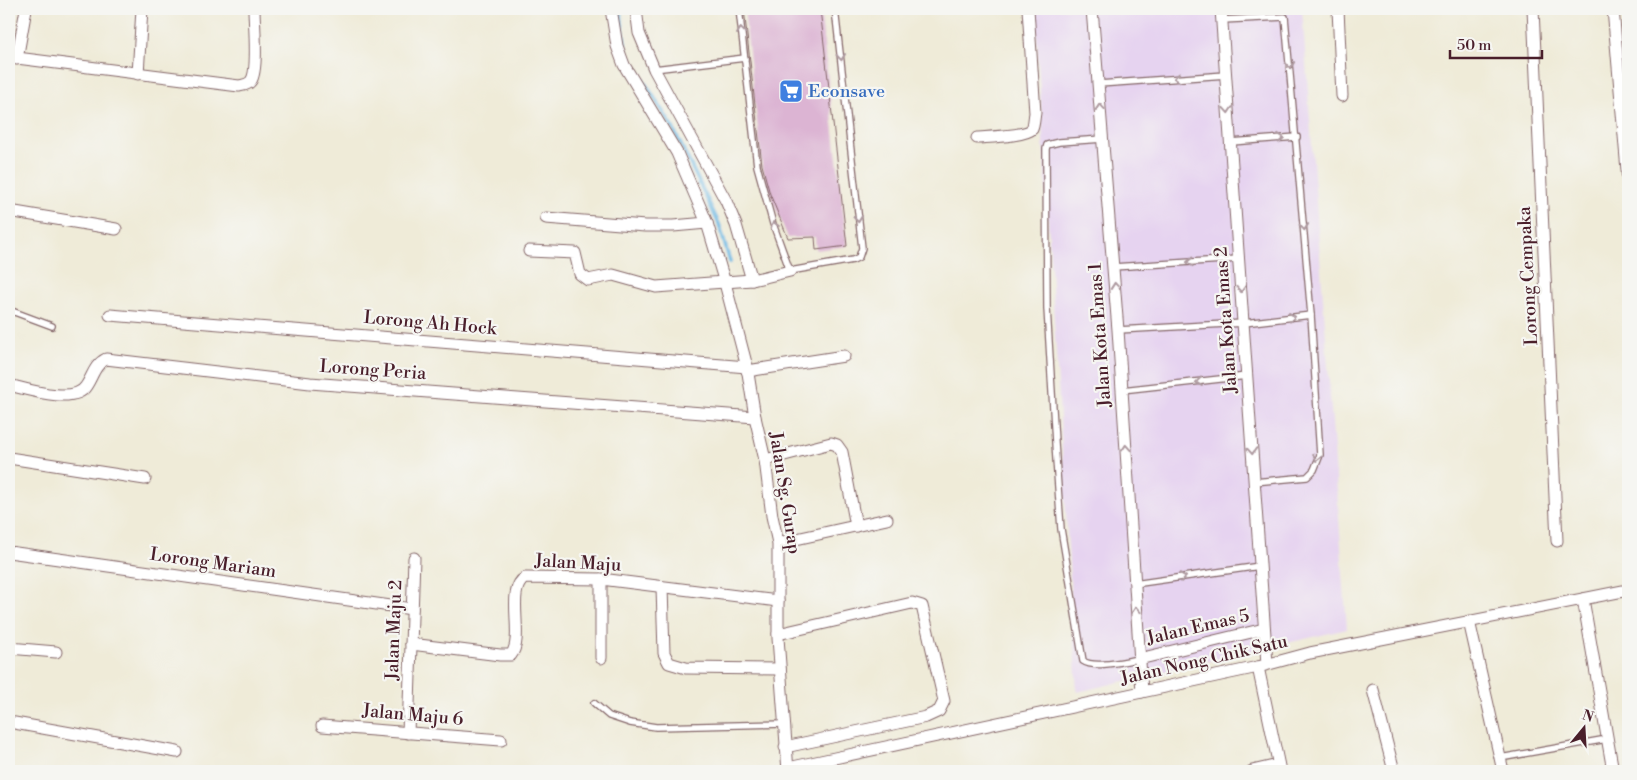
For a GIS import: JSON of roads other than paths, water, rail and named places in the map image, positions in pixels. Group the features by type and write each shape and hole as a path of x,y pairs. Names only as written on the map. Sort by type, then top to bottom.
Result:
{"street":[{"path":"26,9 13,58 238,86 250,82 255,70 254,9"},
{"path":"138,74 142,9"},
{"name":"Jalan Sg. Gurap","path":"611,9 618,46 624,65 677,153 707,222 747,369 754,417 765,460 772,516 778,544 778,634 788,770"},
{"path":"636,9 639,33 654,69 726,201 736,225 752,280"},
{"path":"977,138 1015,134 1032,128 1035,113 1028,9"},
{"name":"Jalan Kota Emas 1","path":"1092,9 1118,330 1142,692"},
{"path":"1338,9 1342,96"},
{"name":"Lorong Cempaka","path":"1533,9 1557,541"},
{"path":"1612,9 1628,182"},
{"name":"Jalan Kota Emas 2","path":"1222,14 1264,629 1262,665 1279,768"},
{"path":"9,211 116,229"},
{"path":"546,218 645,226 673,226 707,222"},
{"path":"529,251 575,253 580,274 588,280 613,275 656,287 752,280 790,271"},
{"name":"Lorong Ah Hock","path":"110,314 747,369 844,356"},
{"name":"Lorong Peria","path":"9,385 41,393 79,394 86,387 100,362 106,359 310,383 754,417"},
{"path":"765,460 831,443 837,445 842,452 856,526"},
{"path":"9,458 145,479"},
{"path":"778,544 887,519"},
{"name":"Lorong Mariam","path":"9,552 412,609"},
{"name":"Jalan Maju 2","path":"408,733 414,558"},
{"name":"Jalan Maju","path":"411,644 511,655 514,651 516,591 521,580 525,578 601,579 778,601"},
{"path":"601,579 601,658"},
{"path":"662,587 664,652 669,663 686,668 780,669"},
{"name":"Jalan Nong Chik Satu","path":"788,770 1310,653 1628,590"},
{"path":"1583,599 1613,771"},
{"path":"778,634 912,603 919,604 922,606 944,701 938,711 926,717 786,747"},
{"path":"1469,621 1502,771"},
{"name":"Jalan Emas 5","path":"1139,659 1264,629"},
{"path":"9,648 56,652"},
{"path":"1374,690 1394,771"},
{"path":"9,722 177,752"},
{"name":"Jalan Maju 6","path":"322,726 501,740"},
{"path":"1252,771 1279,768"}],"lane":[{"path":"739,9 757,166 773,224 790,271 853,260 858,257 862,248 835,9"},
{"path":"1222,14 1285,17 1297,137 1311,315 1320,455 1314,470 1307,477 1254,482"},
{"path":"654,69 744,58"},
{"path":"1098,84 1226,75"},
{"path":"1231,142 1297,137"},
{"path":"1103,139 1059,142 1047,145 1046,149 1047,308 1056,459 1061,529 1083,661 1090,664 1105,664 1139,659"},
{"path":"1113,267 1239,259"},
{"path":"9,310 52,326"},
{"path":"1118,330 1244,323 1311,315"},
{"path":"1122,390 1247,376"},
{"path":"1134,584 1260,566"},
{"path":"594,703 609,716 630,723 656,727 784,724"},
{"path":"1500,758 1607,738"}],"waterway":[{"path":"620,9 626,53 672,126 719,224 730,262"}],"place":[{"name":"Econsave","path":"791,91"}]}
